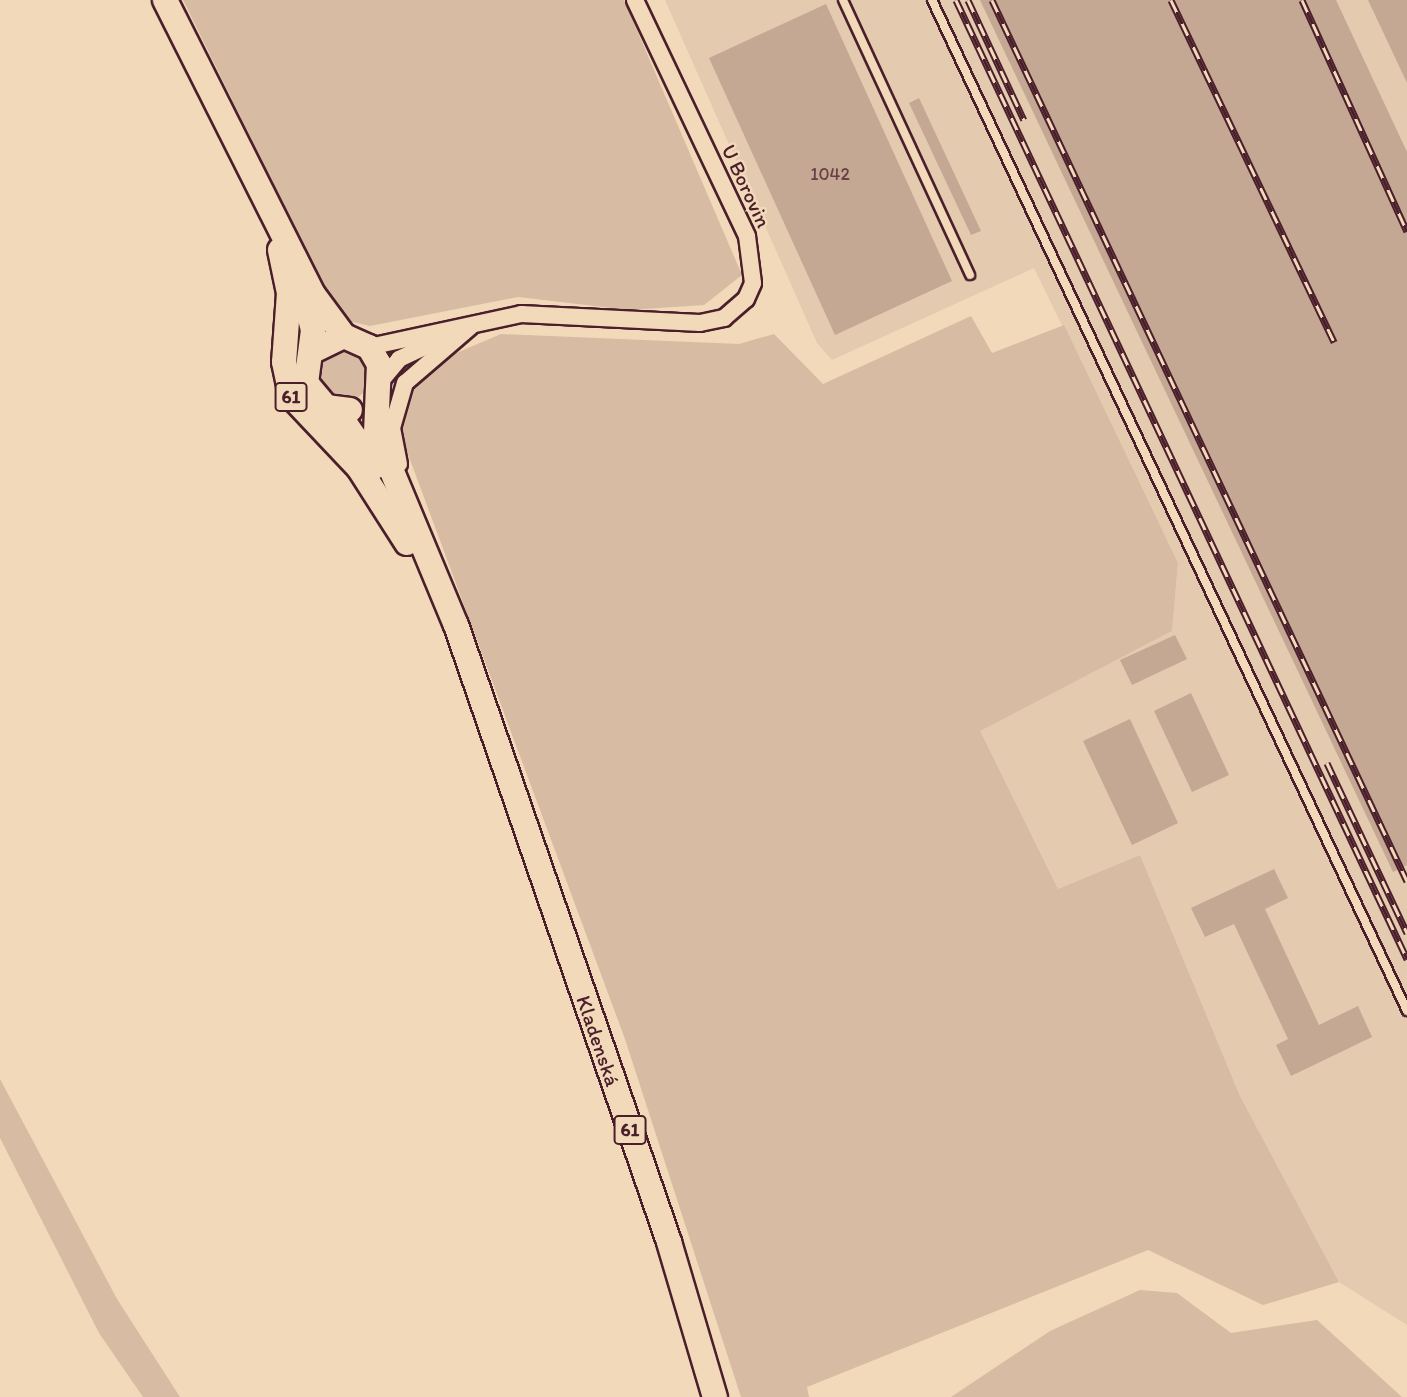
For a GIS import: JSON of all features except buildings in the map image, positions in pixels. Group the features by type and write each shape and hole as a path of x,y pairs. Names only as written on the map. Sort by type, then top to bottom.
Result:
{"main road":[{"name":"61","path":"165,0 313,294 344,336 311,352"},
{"name":"61","path":"270,212 309,309 311,352 305,372 310,393 336,410 368,450 502,766"},
{"name":"61","path":"270,212 289,293 284,362 291,396 359,468 407,543"},
{"path":"344,336 369,346"},
{"name":"61","path":"369,346 379,364 376,433 430,559 502,766"},
{"name":"61","path":"336,410 358,408 376,388"},
{"name":"Kladenská","path":"502,766 668,1242 715,1397"}],"street":[{"name":"U Borovin","path":"478,323 554,314 700,323 724,318 746,299 753,284 747,236 635,0"},
{"path":"369,346 478,323"},
{"path":"376,388 399,359 478,323"},
{"path":"430,559 392,428 397,402 417,367 478,323"}],"lane":[{"path":"843,0 970,275"},
{"path":"932,0 1407,1011"}],"shaded area":[{"path":"183,0 624,0 742,275 704,305 629,310 518,297 370,326 340,319"},
{"path":"665,0 1407,0 1407,1325 1339,1282 1240,1096 1140,855 1058,889 979,731 1172,631 1178,563 1034,268 832,360 817,343"},
{"path":"971,316 992,353 1064,325 1178,563 1172,631 980,731 1058,889 1140,855 1240,1096 1339,1282 1263,1305 1148,1250 807,1387 809,1397 741,1397 625,1039 399,430 406,400 426,366 501,334 739,344 774,334 823,384"},
{"path":"343,348 362,356 370,375 362,394 343,402 324,394 316,375 324,356"},
{"path":"0,1079 117,1299 180,1397 143,1397 99,1333 0,1138"},
{"path":"1140,1290 1177,1293 1231,1333 1317,1320 1402,1397 951,1397 1050,1331"}],"railway":[{"path":"956,0 1407,959"},
{"path":"968,0 1024,120"},
{"path":"992,0 1407,881"},
{"path":"1171,0 1334,342"},
{"path":"1302,0 1407,231"},
{"path":"1327,763 1407,933"}]}
